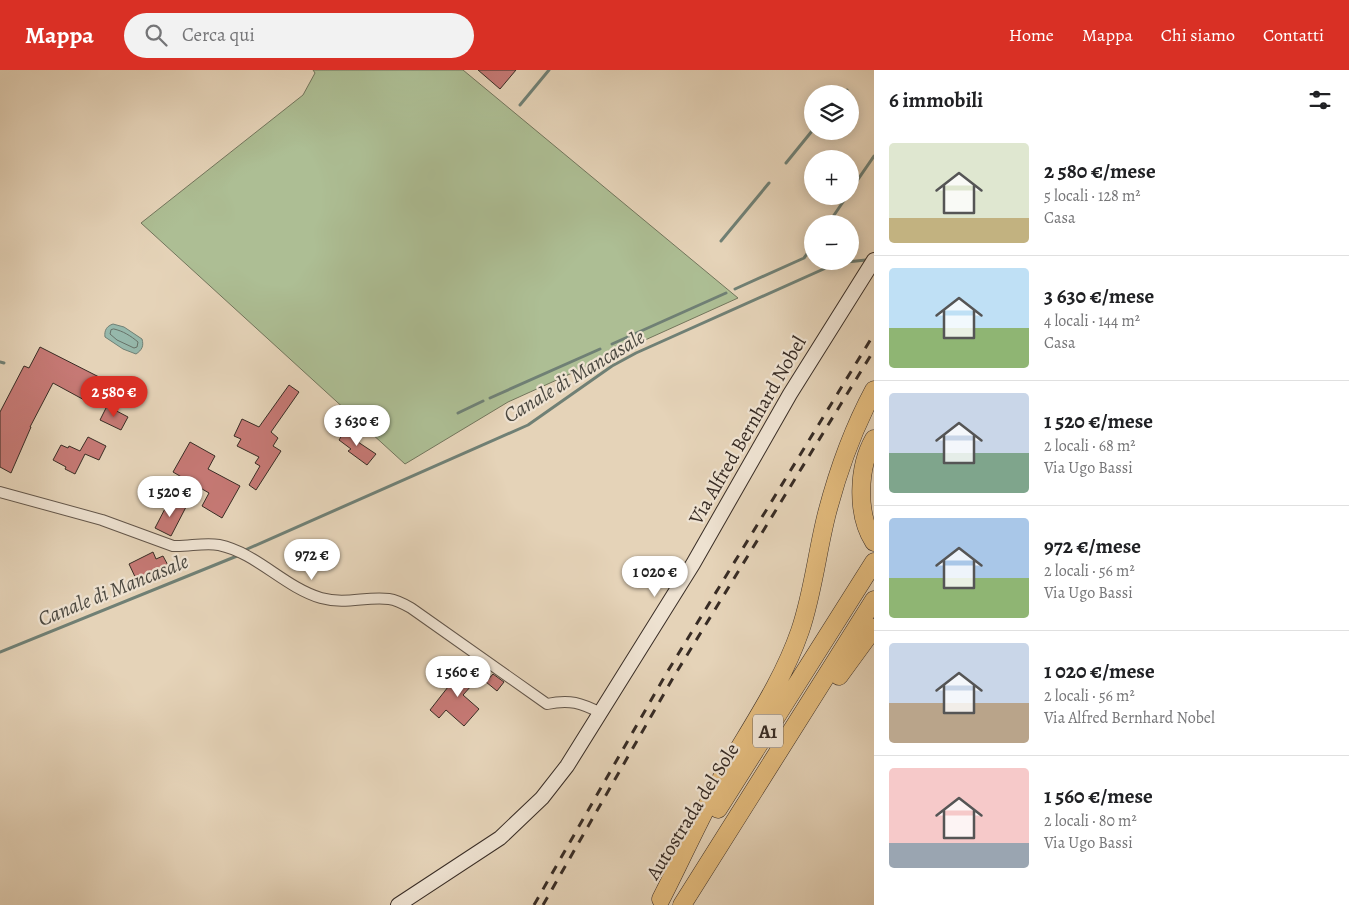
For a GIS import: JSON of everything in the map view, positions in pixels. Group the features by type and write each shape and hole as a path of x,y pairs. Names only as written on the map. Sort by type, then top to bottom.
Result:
{"highway":[{"path":"659,902 724,774 775,690 788,661 801,630 827,513 837,479 849,444 874,390"},
{"path":"874,439 864,469 861,506 874,542"},
{"name":"Autostrada del Sole","path":"659,902 874,562"},
{"name":"Autostrada del Sole","path":"682,905 874,600"},
{"path":"758,785 874,628"}],"street":[{"name":"Via Alfred Bernhard Nobel","path":"398,905 486,849 513,827 555,783 601,713 693,564 790,394 874,260"},
{"path":"0,492 102,520 173,546 220,545 246,557 293,586 320,598 345,602 378,599 400,602 547,704 560,701 574,702 601,713"}],"shaded area":[{"path":"313,70 463,70 738,298 508,402 405,464 141,223 303,95 315,73"}],"water":[{"path":"113,324 124,327 142,339 143,346 140,351 136,354 123,349 105,337 106,329"}],"building":[{"path":"478,70 516,70 500,89"},
{"path":"40,347 101,378 88,402 53,383 30,427 11,473 0,467 0,412 24,366 29,368"},
{"path":"289,385 299,392 271,432 278,438 273,446 281,451 256,490 249,485 260,466 255,463 259,457 237,446 241,439 234,436 242,419 259,427"},
{"path":"107,406 128,417 121,430 100,420"},
{"path":"351,430 361,436 358,442 376,454 367,465 348,451 351,449 339,440 344,432 348,434"},
{"path":"88,437 106,446 99,460 85,454 75,474 53,460 61,445 80,451"},
{"path":"190,442 215,456 208,469 240,486 222,518 202,506 209,493 173,472"},
{"path":"170,499 186,507 171,536 155,528"},
{"path":"153,552 156,559 163,556 170,569 157,575 155,571 137,581 129,564"},
{"path":"466,664 480,676 463,695 479,709 464,726 446,710 439,718 430,710"},
{"path":"493,674 504,682 497,691 486,682"}],"waterway":[{"path":"520,105 549,70"},
{"path":"786,163 805,140"},
{"path":"859,178 874,156"},
{"path":"721,241 769,183"},
{"path":"834,215 841,205"},
{"path":"735,289 804,258"},
{"name":"Canale di Mancasale","path":"245,550 528,425 612,366 636,353 837,263 866,260"},
{"path":"612,344 726,293"},
{"path":"490,398 600,349"},
{"path":"0,362 4,363"},
{"path":"458,413 483,401"},
{"name":"Canale di Mancasale","path":"0,652 237,556"}],"railway":[{"path":"534,905 666,674 874,334"},
{"path":"543,905 673,678 874,350"}]}
